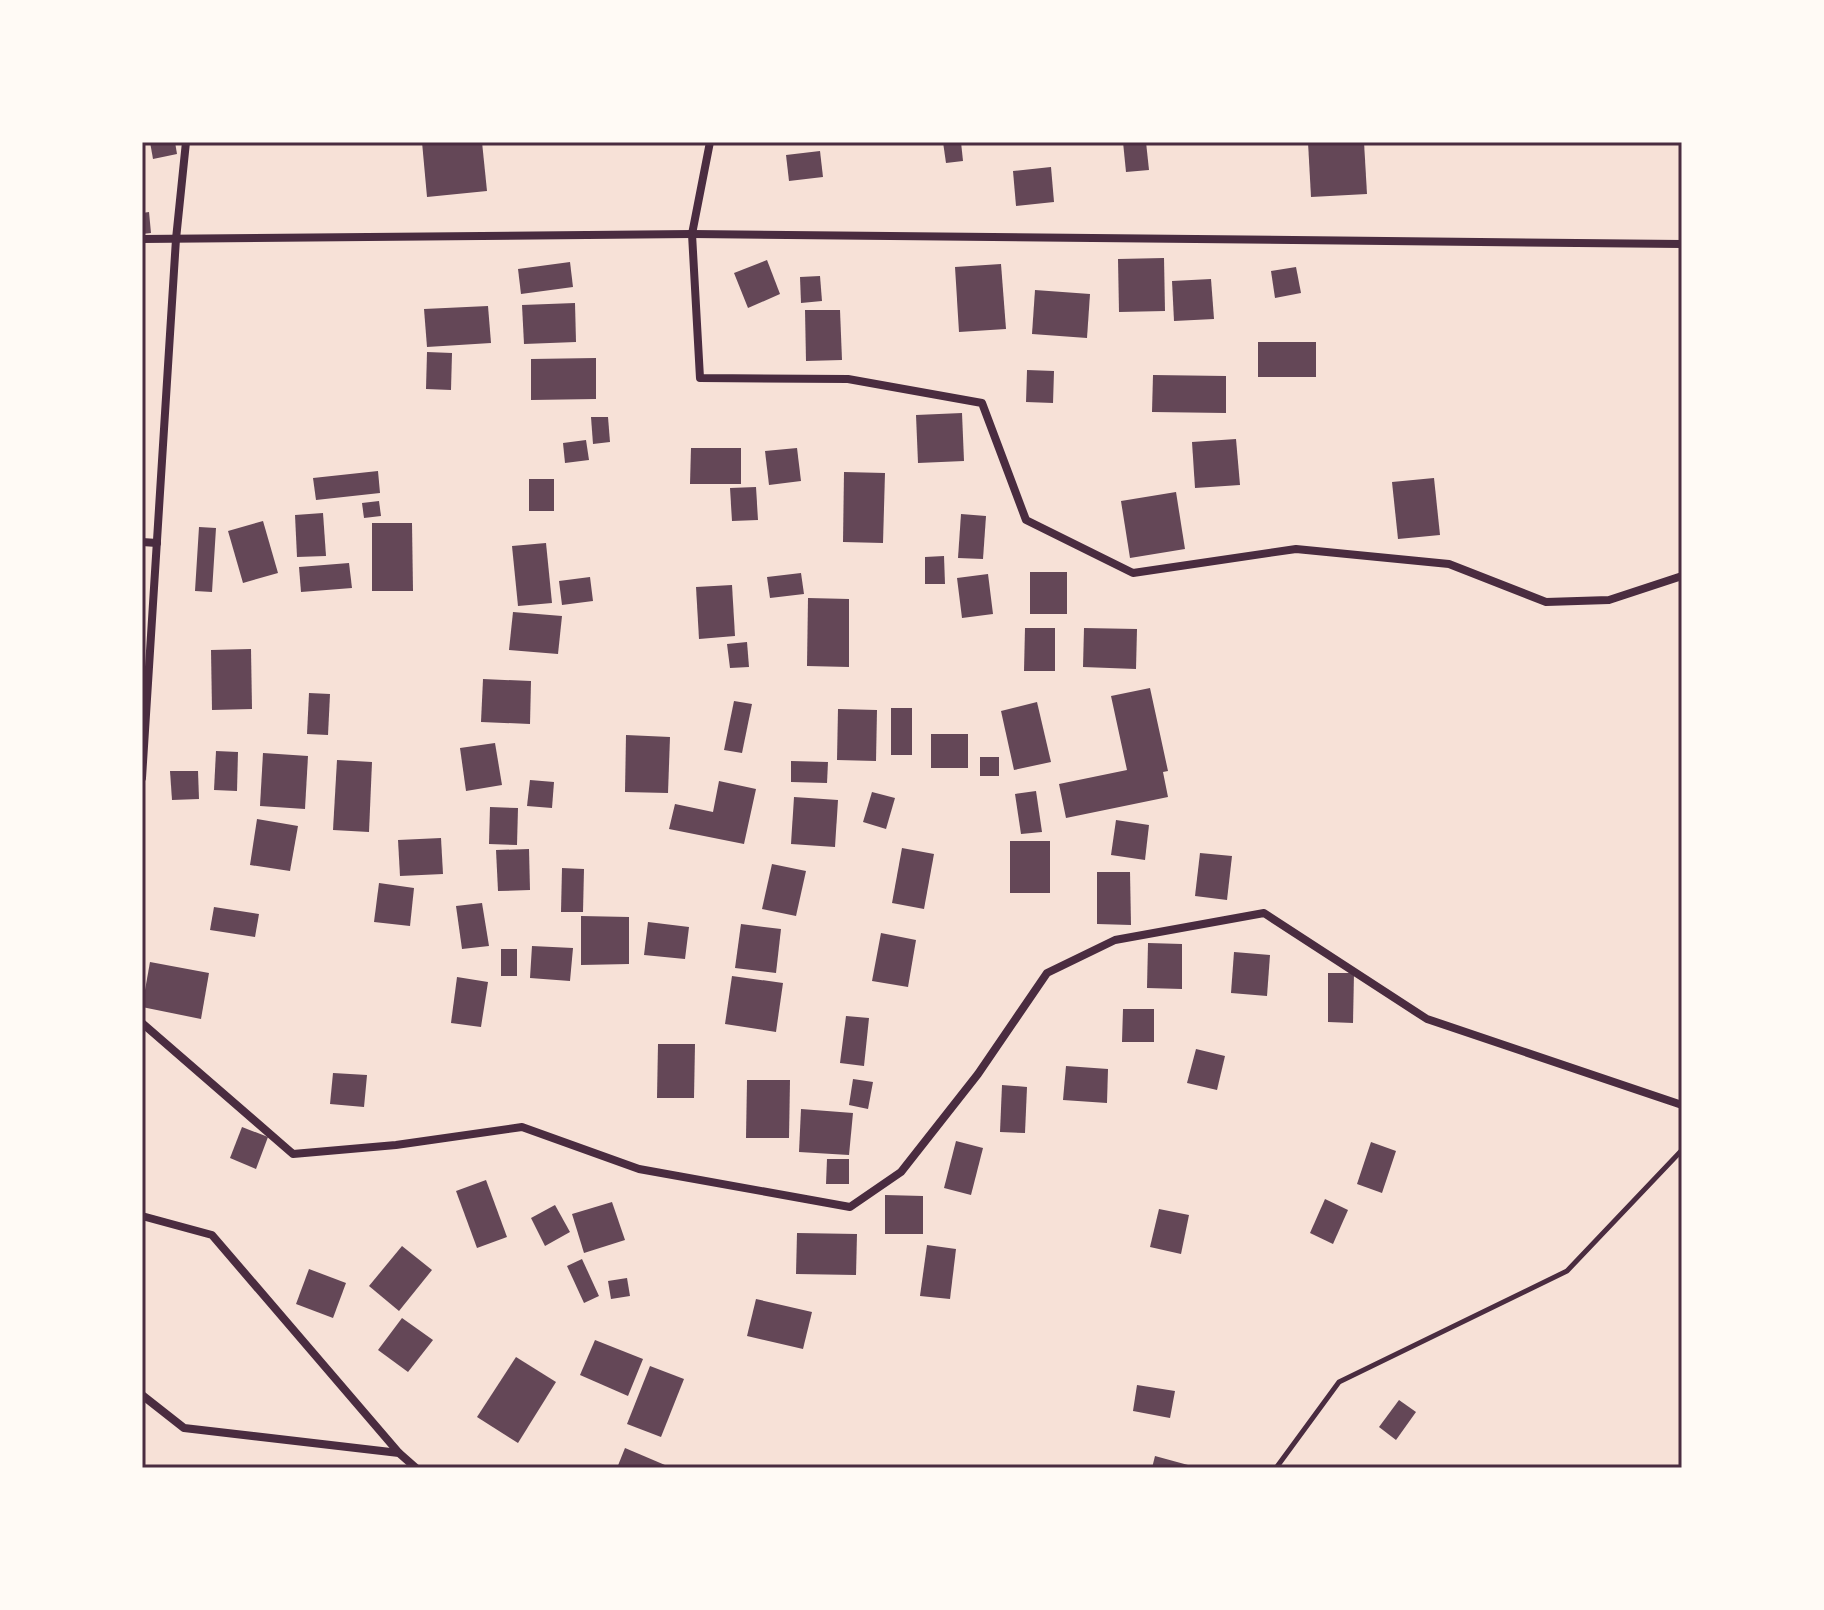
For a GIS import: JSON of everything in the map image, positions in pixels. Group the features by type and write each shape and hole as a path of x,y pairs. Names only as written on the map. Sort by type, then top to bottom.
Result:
{"street":[{"path":"142,778 176,239 186,142"},
{"path":"710,142 692,234 700,378 848,379 982,403 1026,520 1133,573 1296,549 1449,564 1546,602 1609,600 1682,576"},
{"path":"142,239 692,234 1682,244"},
{"path":"142,542 157,543"},
{"path":"142,1023 293,1154 396,1145 522,1127 639,1169 850,1207 901,1172 978,1074 1047,973 1115,940 1264,913 1427,1019 1682,1105"},
{"path":"142,1216 212,1235 399,1453 416,1468"},
{"path":"142,1395 184,1428 399,1453"}],"path":[{"path":"1276,1468 1339,1382 1567,1271 1682,1150"}],"building":[{"path":"150,142 175,142 177,154 153,159"},
{"path":"422,142 482,142 487,191 427,197"},
{"path":"943,142 961,142 963,161 946,163"},
{"path":"1123,142 1146,142 1149,170 1126,172"},
{"path":"1308,142 1364,142 1367,194 1311,197"},
{"path":"820,151 823,177 789,181 786,155"},
{"path":"1051,167 1054,202 1016,206 1013,171"},
{"path":"149,212 151,233 142,234 142,213"},
{"path":"1164,258 1165,311 1119,312 1118,259"},
{"path":"767,260 780,294 748,308 734,273"},
{"path":"570,262 573,287 521,294 518,269"},
{"path":"1001,264 1006,329 959,332 955,267"},
{"path":"1296,267 1301,293 1275,298 1271,271"},
{"path":"820,276 822,301 801,303 800,277"},
{"path":"1211,279 1214,319 1174,321 1172,281"},
{"path":"1035,290 1090,294 1087,338 1032,334"},
{"path":"575,303 576,342 524,344 522,305"},
{"path":"488,306 491,343 427,347 424,309"},
{"path":"805,310 840,310 842,360 806,361"},
{"path":"1258,342 1316,342 1316,377 1258,377"},
{"path":"427,352 452,353 451,390 426,389"},
{"path":"596,358 596,399 531,400 531,359"},
{"path":"1027,370 1054,371 1053,403 1026,402"},
{"path":"1153,375 1226,376 1226,413 1152,412"},
{"path":"962,413 964,461 918,463 916,415"},
{"path":"591,417 608,417 610,442 593,444"},
{"path":"1236,439 1240,485 1195,488 1192,442"},
{"path":"586,440 589,460 565,463 563,443"},
{"path":"691,448 741,448 741,484 690,484"},
{"path":"797,448 801,481 769,485 765,451"},
{"path":"378,471 380,493 316,500 313,478"},
{"path":"844,472 885,473 883,543 843,542"},
{"path":"1434,478 1440,535 1398,539 1392,482"},
{"path":"529,479 554,479 554,511 529,511"},
{"path":"756,487 758,520 732,521 730,488"},
{"path":"1176,492 1185,549 1130,558 1121,501"},
{"path":"379,501 381,516 364,518 362,503"},
{"path":"323,513 326,556 297,557 295,515"},
{"path":"961,514 986,516 983,559 958,558"},
{"path":"263,521 278,573 243,583 228,531"},
{"path":"372,523 412,523 413,591 372,591"},
{"path":"199,527 216,528 212,592 195,591"},
{"path":"546,543 552,603 518,606 512,546"},
{"path":"944,556 945,584 925,584 925,557"},
{"path":"349,563 352,588 301,592 299,567"},
{"path":"1030,572 1067,572 1067,614 1030,614"},
{"path":"801,573 804,594 770,598 767,577"},
{"path":"988,574 993,614 962,618 957,578"},
{"path":"590,577 593,601 562,605 559,581"},
{"path":"732,585 735,636 699,639 696,587"},
{"path":"808,598 849,599 849,667 807,666"},
{"path":"513,612 562,616 558,654 509,650"},
{"path":"1025,628 1055,628 1055,671 1024,671"},
{"path":"1084,628 1137,629 1136,669 1083,667"},
{"path":"747,642 749,667 730,668 727,644"},
{"path":"251,649 252,709 212,710 211,650"},
{"path":"483,679 531,681 530,724 481,722"},
{"path":"1150,688 1168,771 1163,772 1168,797 1066,818 1059,784 1127,770 1111,696"},
{"path":"309,693 330,694 328,735 307,734"},
{"path":"734,701 752,704 742,753 724,750"},
{"path":"1037,702 1051,762 1014,770 1001,711"},
{"path":"891,708 912,708 912,755 891,755"},
{"path":"838,709 877,710 876,761 837,760"},
{"path":"931,734 968,734 968,768 931,768"},
{"path":"626,735 670,737 668,793 625,792"},
{"path":"495,743 502,785 466,791 460,748"},
{"path":"216,751 238,752 237,791 214,790"},
{"path":"263,753 308,756 305,809 260,806"},
{"path":"980,757 999,757 999,776 980,776"},
{"path":"337,760 372,762 369,832 333,830"},
{"path":"791,761 828,762 827,783 791,782"},
{"path":"170,771 198,771 199,799 172,800"},
{"path":"530,780 554,782 552,808 527,806"},
{"path":"719,781 756,789 744,844 669,829 675,804 713,812"},
{"path":"1036,791 1042,832 1021,834 1015,794"},
{"path":"872,792 895,798 886,829 863,822"},
{"path":"794,797 838,800 835,847 791,844"},
{"path":"490,807 518,808 517,845 489,844"},
{"path":"257,819 298,826 290,871 250,865"},
{"path":"1116,820 1149,825 1145,860 1111,855"},
{"path":"441,838 443,874 400,876 398,840"},
{"path":"1010,841 1050,841 1050,893 1010,893"},
{"path":"902,848 934,854 924,909 892,903"},
{"path":"529,849 530,890 498,891 496,850"},
{"path":"1200,853 1232,856 1227,900 1195,896"},
{"path":"772,864 806,871 796,916 762,909"},
{"path":"562,868 584,869 583,912 561,912"},
{"path":"1097,872 1130,872 1131,925 1097,924"},
{"path":"379,883 414,888 410,926 374,922"},
{"path":"482,903 489,946 462,949 456,906"},
{"path":"214,907 259,914 255,937 210,930"},
{"path":"581,916 629,917 629,964 581,965"},
{"path":"648,922 689,927 685,959 644,955"},
{"path":"741,924 781,929 776,973 735,968"},
{"path":"881,933 916,940 908,987 872,981"},
{"path":"1148,943 1182,944 1182,989 1147,988"},
{"path":"532,946 573,948 570,981 530,978"},
{"path":"501,949 517,949 517,976 501,976"},
{"path":"1234,952 1270,955 1267,996 1231,993"},
{"path":"150,962 209,973 201,1019 142,1007"},
{"path":"1328,973 1354,973 1353,1023 1328,1022"},
{"path":"732,976 783,983 776,1032 725,1024"},
{"path":"457,977 488,982 481,1027 451,1023"},
{"path":"1123,1009 1154,1009 1154,1042 1122,1042"},
{"path":"846,1016 869,1018 864,1066 840,1063"},
{"path":"658,1044 695,1044 694,1098 657,1098"},
{"path":"1196,1049 1225,1056 1217,1090 1187,1083"},
{"path":"1066,1066 1108,1069 1107,1103 1063,1100"},
{"path":"333,1073 367,1075 364,1107 330,1104"},
{"path":"853,1079 873,1082 868,1109 849,1105"},
{"path":"747,1080 790,1080 789,1138 746,1138"},
{"path":"1002,1085 1027,1087 1025,1133 1000,1132"},
{"path":"801,1109 853,1113 849,1155 799,1152"},
{"path":"242,1127 268,1137 256,1169 230,1158"},
{"path":"956,1141 983,1148 971,1195 944,1188"},
{"path":"1371,1142 1396,1151 1382,1193 1357,1184"},
{"path":"827,1159 849,1159 849,1184 826,1184"},
{"path":"486,1180 507,1237 477,1248 456,1191"},
{"path":"885,1195 923,1196 923,1234 885,1234"},
{"path":"1325,1199 1348,1210 1333,1244 1310,1233"},
{"path":"612,1202 625,1240 584,1253 572,1214"},
{"path":"555,1205 570,1232 545,1246 531,1218"},
{"path":"1159,1209 1189,1215 1181,1254 1150,1247"},
{"path":"797,1233 857,1234 856,1275 796,1274"},
{"path":"927,1245 956,1249 950,1299 920,1296"},
{"path":"402,1246 432,1270 399,1311 369,1286"},
{"path":"582,1259 599,1296 584,1303 567,1266"},
{"path":"309,1269 346,1283 333,1318 296,1304"},
{"path":"627,1278 630,1296 611,1299 608,1281"},
{"path":"756,1299 812,1312 803,1349 747,1336"},
{"path":"402,1318 433,1340 408,1372 378,1350"},
{"path":"595,1340 643,1359 628,1396 580,1375"},
{"path":"516,1357 556,1382 518,1443 477,1417"},
{"path":"650,1366 684,1379 661,1437 627,1424"},
{"path":"1137,1385 1175,1391 1170,1418 1133,1411"},
{"path":"1399,1400 1416,1412 1396,1440 1379,1427"},
{"path":"625,1448 672,1468 617,1468"},
{"path":"1155,1456 1188,1465 1188,1468 1152,1468"}]}
